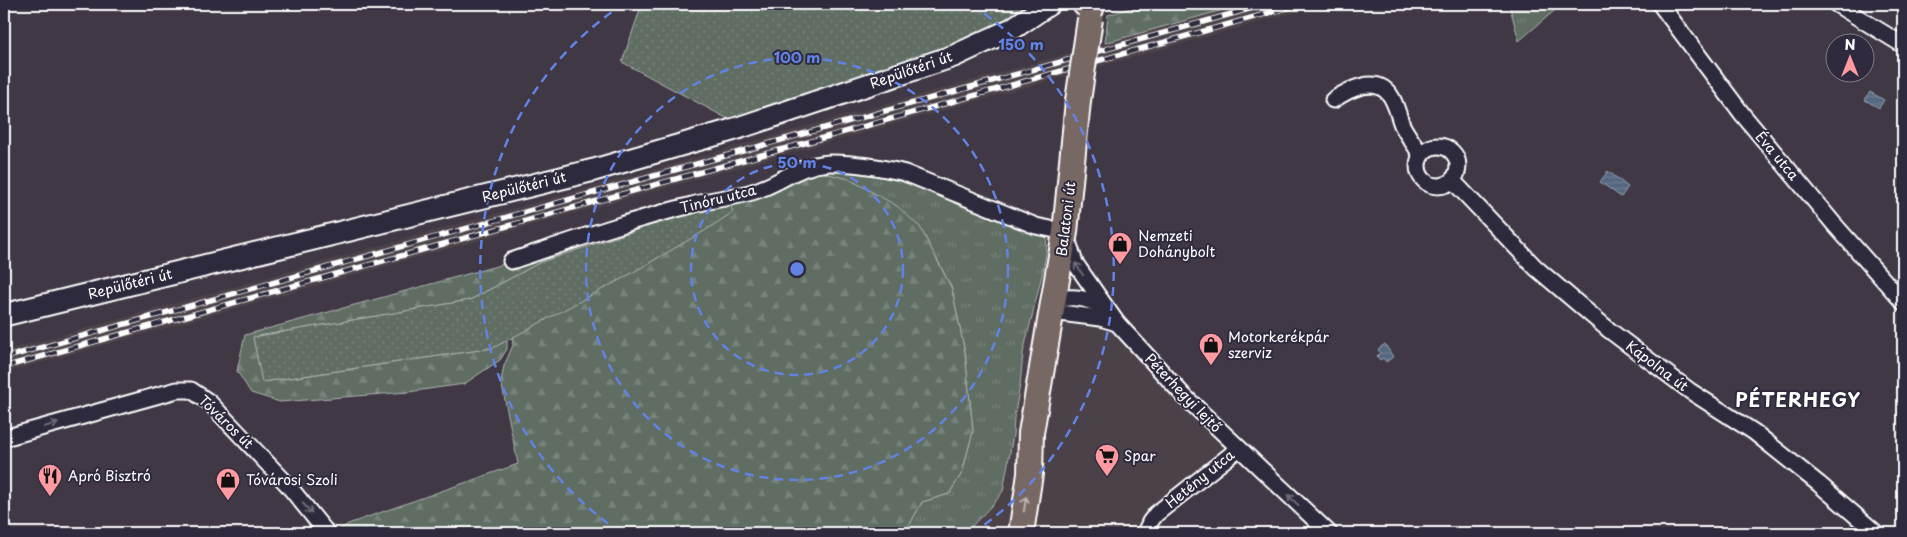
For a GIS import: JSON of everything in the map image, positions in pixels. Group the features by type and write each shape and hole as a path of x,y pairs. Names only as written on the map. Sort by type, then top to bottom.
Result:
{"main road":[{"name":"Balatoni út","path":"1021,533 1030,474 1031,433 1065,232 1078,101 1090,9"},
{"name":"Balatoni út","path":"1005,533 1016,461 1031,433"}],"street":[{"name":"Repülőtéri út","path":"4,315 594,170 778,116 954,56 999,36 1034,10 1050,4"},
{"name":"Éva utca","path":"1660,4 1743,115 1834,224 1903,302"},
{"path":"1836,4 1903,45"},
{"path":"1333,100 1359,87 1376,86 1382,88 1391,96 1403,126 1421,155"},
{"path":"1436,146 1444,146 1451,150 1457,157 1459,164 1457,175 1453,181 1437,187 1423,180 1418,164 1424,151 1436,146"},
{"name":"Tinóru utca","path":"511,261 619,225 694,204 730,198 755,191 791,172 831,163 889,169 905,173 1036,226 1065,232"},
{"name":"Kápolna út","path":"1453,181 1536,268 1609,330 1690,391 1768,443 1876,533"},
{"name":"Péterhegyi lejtő","path":"1065,232 1075,263 1117,323 1184,396 1329,533"},
{"path":"1053,306 1067,296 1091,301 1105,308"},
{"path":"1053,306 1117,323"},
{"name":"Tóváros út","path":"4,438 177,390 191,390 208,402 246,440 326,532"},
{"name":"Hetény utca","path":"1145,533 1156,514 1238,449"}],"shaded area":[{"path":"1244,4 1324,4 4,373 4,351"},
{"path":"1032,312 1117,323 1238,449 1145,533 965,533 1003,491 1013,435 1023,353"}],"green space":[{"path":"642,4 1031,4 1009,24 732,130 728,119 622,62"},
{"path":"1143,4 1244,4 1105,43 1108,15"},
{"path":"1509,4 1562,4 1519,41"},
{"path":"817,167 890,173 1047,236 1043,271 1023,353 1013,435 1003,491 965,533 905,533 922,502 949,494 962,473 973,431 965,353 952,289 937,259 781,181"},
{"path":"820,172 849,179 897,206 920,227 952,289 965,353 973,431 962,473 949,494 922,502 905,533 335,533 348,524 518,464 501,381 504,366 513,345 512,337 640,268 730,204 781,181"},
{"path":"730,204 733,212 706,230 625,277 493,348 262,382 253,337 470,300 541,262 670,217 699,209"},
{"path":"555,250 561,255 541,262 470,300 253,337 263,382 493,348 507,340 507,349 500,360 464,384 408,392 280,402 251,393 237,371 245,335"}],"water":[{"path":"1870,92 1884,100 1879,108 1865,100"},
{"path":"1608,171 1628,187 1621,197 1600,182"},
{"path":"1385,344 1393,357 1386,362 1383,358 1380,360 1377,356 1380,353 1378,349"}],"railway":[{"path":"4,358 1267,4"},
{"path":"4,367 1301,4"}],"place":[{"name":"Nemzeti Dohánybolt","path":"1120,265"},
{"name":"Motorkerékpár szerviz","path":"1211,366"},
{"name":"Spar","path":"1107,477"},
{"name":"Apró Bisztró","path":"50,497"},
{"name":"Tóvárosi Szoli","path":"228,501"}],"district":[{"name":"PÉTERHEGY","path":"1798,400"}]}
